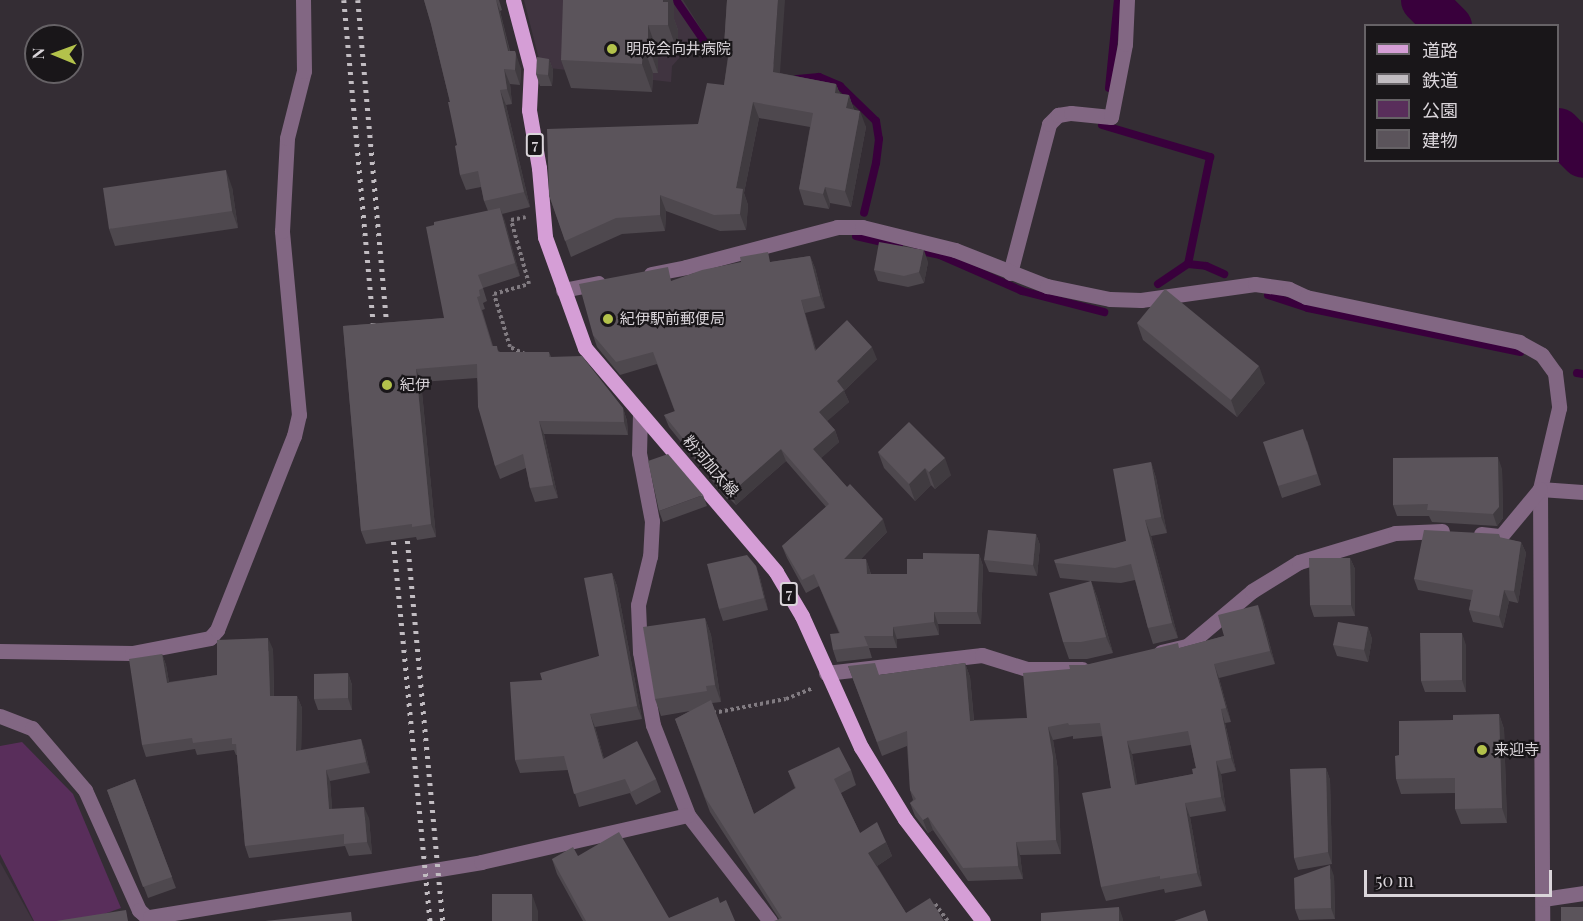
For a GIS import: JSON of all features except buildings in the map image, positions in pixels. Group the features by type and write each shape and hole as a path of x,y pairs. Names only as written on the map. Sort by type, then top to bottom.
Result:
{"main road":[{"name":"粉河加太線","path":"513,0 531,68 529,110 539,168 545,237 585,348 776,572 802,616 861,747 906,819 983,921"}],"street":[{"path":"0,651 132,653 210,638 217,630 294,436 299,415 282,231 287,138 304,71 303,0"},
{"path":"1010,273 1049,124 1058,115 1071,113 1110,117 1125,44 1127,0"},
{"path":"641,275 686,267 837,226 862,227 956,250 1047,286 1110,299 1141,300 1255,284 1289,289 1306,297 1519,342 1542,355 1555,373 1558,408 1540,489 1542,921"},
{"path":"563,290 619,279"},
{"path":"640,413 639,453 652,520 650,556 638,605 640,652 653,725 688,815 770,921"},
{"path":"1540,489 1583,492"},
{"path":"1143,656 1187,646 1252,591 1299,562 1395,533 1465,533 1501,536 1540,489"},
{"path":"828,677 982,655 1027,669 1099,667"},
{"path":"0,716 32,728 85,790 139,910 150,919 481,862 688,815"},
{"path":"1543,899 1583,893"}],"path":[{"path":"494,294 529,284 511,220 535,218"},
{"path":"509,236 515,235"},
{"path":"490,285 510,347 534,359"},
{"path":"705,714 786,699 828,677"},
{"path":"924,909 935,904 948,921"}],"shaded area":[{"name":"明成会向井病院","path":"524,0 683,0 703,32 672,66 671,82 541,67"},
{"path":"0,862 33,921 0,921"}],"green space":[{"path":"22,742 73,794 121,908 84,921 34,921 0,854 0,746"}],"waterway":[{"path":"676,0 704,41"},
{"path":"1109,88 1118,0"},
{"path":"1423,0 1447,24"},
{"path":"797,79 819,77 840,86 876,121 879,139 876,163 864,213"},
{"path":"1102,125 1210,157 1188,264 1206,266 1224,274"},
{"path":"1559,131 1583,155"},
{"path":"856,236 899,246"},
{"path":"916,250 940,255 1022,291 1104,312"},
{"path":"1158,284 1188,264"},
{"path":"1268,295 1308,308 1521,352"},
{"path":"1577,373 1583,374"}],"railway":[{"path":"344,0 375,342"},
{"path":"358,0 388,338"},
{"path":"406,523 443,921"},
{"path":"392,524 430,921"}],"place":[{"name":"明成会向井病院","path":"612,49"},
{"name":"紀伊駅前郵便局","path":"608,319"},
{"name":"紀伊","path":"387,385"},
{"name":"来迎寺","path":"1482,750"}]}
